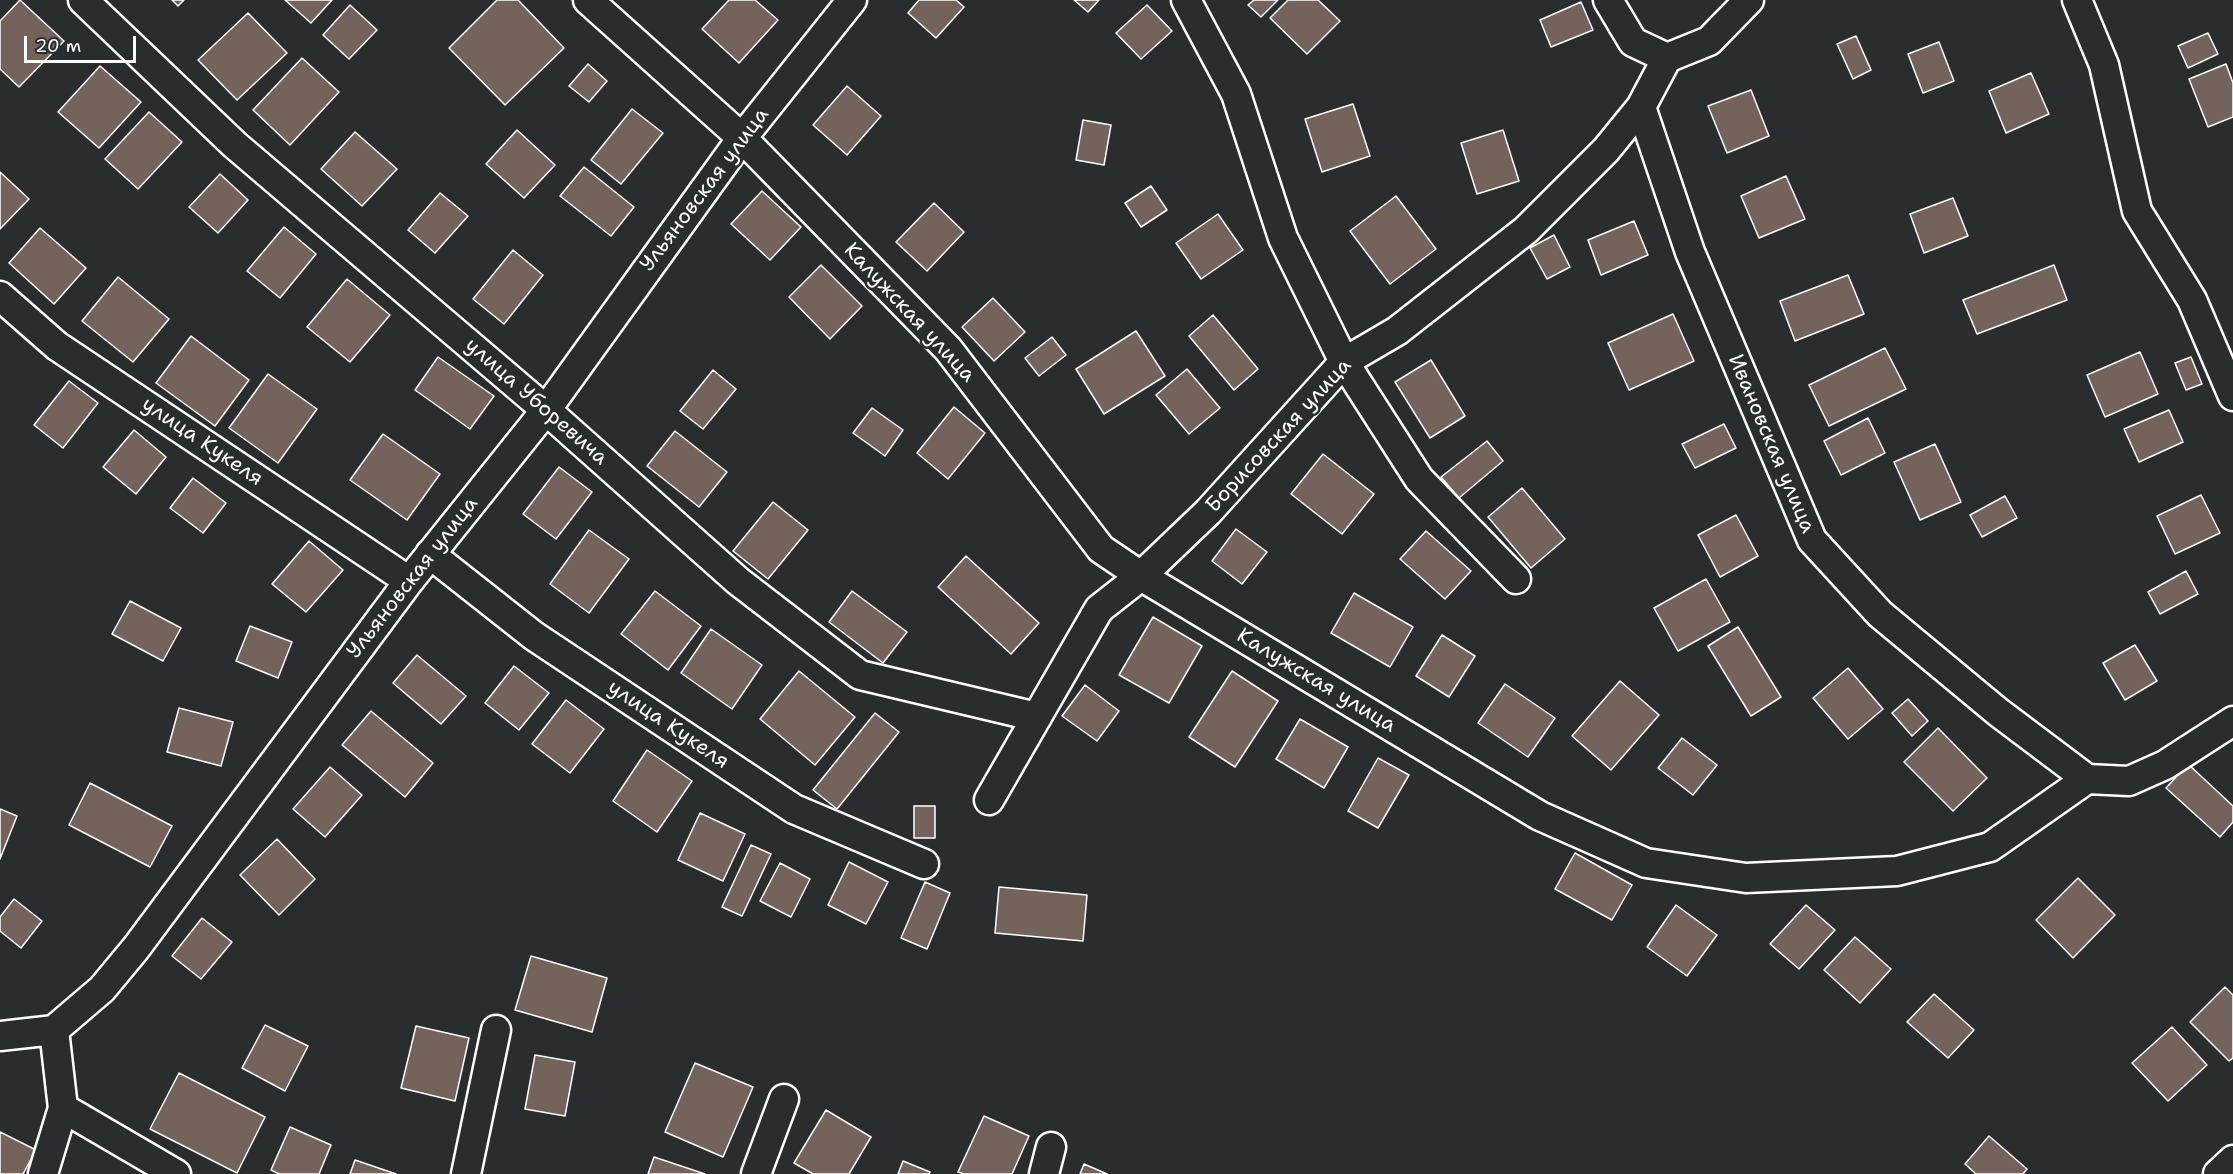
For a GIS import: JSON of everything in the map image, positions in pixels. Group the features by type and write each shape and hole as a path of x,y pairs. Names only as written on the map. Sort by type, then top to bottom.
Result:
{"street":[{"name":"улица Уборевича","path":"83,0 235,145 546,410 738,581 860,675 1037,717"},
{"name":"Калужская улица","path":"588,0 742,138 948,349 1101,549 1141,576 1540,816 1646,863 1746,878 1897,871 1990,848 2086,779"},
{"name":"Ульяновская улица","path":"54,1030 102,989 136,948 409,581 546,410 742,138 852,0"},
{"path":"1186,0 1236,94 1283,238 1344,362 1419,479 1516,579"},
{"path":"1608,0 1633,42 1668,58 1709,41 1749,0"},
{"path":"2077,0 2104,65 2137,211 2192,300 2233,396"},
{"name":"Борисовская улица","path":"989,800 1099,609 1141,576 1208,512 1344,362 1396,331 1526,230 1606,150 1641,107 1668,58"},
{"name":"Ивановская улица","path":"1641,107 1690,252 1812,540 1880,614 1998,712 2086,779"},
{"name":"улица Кукеля","path":"0,297 57,346 409,581"},
{"name":"улица Кукеля","path":"430,554 534,636 794,809 924,864"},
{"path":"2086,779 2129,781 2166,765 2233,721"},
{"path":"0,1036 54,1030 63,1108 43,1174"},
{"path":"466,1174 496,1030"},
{"path":"756,1174 784,1099"},
{"path":"63,1108 176,1174"},
{"path":"1044,1174 1051,1147"},
{"path":"2218,1174 2233,1160"}],"building":[{"path":"20,0 64,41 19,87 0,69 0,21"},
{"path":"172,0 184,0 178,6"},
{"path":"285,0 332,0 311,23"},
{"path":"497,0 518,0 564,48 505,105 449,48"},
{"path":"729,0 755,0 778,20 739,63 702,29"},
{"path":"919,0 956,0 964,7 936,38 908,13"},
{"path":"1074,0 1099,0 1088,12"},
{"path":"1254,0 1278,0 1261,17 1248,5"},
{"path":"1288,0 1318,0 1340,21 1307,54 1270,18"},
{"path":"1581,2 1593,30 1551,47 1540,20"},
{"path":"350,5 377,30 349,59 323,35"},
{"path":"1147,5 1172,31 1141,59 1116,33"},
{"path":"248,13 287,53 237,100 198,60"},
{"path":"2208,33 2218,54 2188,68 2178,46"},
{"path":"1856,36 1871,70 1853,79 1837,44"},
{"path":"1939,42 1954,81 1923,93 1908,54"},
{"path":"302,58 339,92 290,145 253,110"},
{"path":"588,64 607,81 589,102 569,86"},
{"path":"2226,64 2233,83 2233,117 2208,127 2189,79"},
{"path":"100,66 141,102 99,148 58,112"},
{"path":"2031,73 2049,114 2006,133 1989,91"},
{"path":"847,86 881,116 847,155 813,125"},
{"path":"1751,90 1769,136 1727,153 1708,106"},
{"path":"1353,104 1370,156 1322,172 1305,119"},
{"path":"632,109 663,133 621,184 591,160"},
{"path":"149,112 182,142 138,189 105,159"},
{"path":"1083,120 1111,125 1104,165 1076,160"},
{"path":"517,130 555,165 524,198 486,164"},
{"path":"1503,130 1519,181 1477,194 1461,143"},
{"path":"355,132 397,169 362,206 321,169"},
{"path":"584,167 634,207 611,236 560,196"},
{"path":"0,172 29,199 0,229"},
{"path":"220,174 248,200 218,233 189,207"},
{"path":"1786,176 1805,219 1759,238 1741,196"},
{"path":"1151,186 1167,210 1141,227 1125,203"},
{"path":"762,191 801,227 770,260 731,224"},
{"path":"440,193 468,216 435,253 408,230"},
{"path":"1396,196 1436,249 1390,284 1350,231"},
{"path":"1953,198 1968,236 1924,253 1910,214"},
{"path":"934,203 964,232 927,271 896,242"},
{"path":"1218,214 1243,250 1201,279 1176,243"},
{"path":"1634,221 1648,255 1601,275 1588,240"},
{"path":"284,227 316,254 280,298 247,271"},
{"path":"40,228 86,268 54,304 9,263"},
{"path":"1554,235 1570,267 1547,279 1530,248"},
{"path":"513,250 543,275 504,324 473,299"},
{"path":"821,265 862,306 830,339 789,297"},
{"path":"2054,265 2067,300 1977,334 1963,300"},
{"path":"1848,275 1864,314 1795,341 1780,301"},
{"path":"118,277 169,319 133,362 82,321"},
{"path":"347,279 390,315 350,362 307,327"},
{"path":"993,298 1025,332 994,361 962,327"},
{"path":"1673,314 1694,361 1629,390 1608,343"},
{"path":"1213,315 1258,369 1234,390 1189,336"},
{"path":"1136,331 1165,376 1104,414 1076,369"},
{"path":"191,336 249,380 215,426 156,383"},
{"path":"1052,337 1066,355 1039,376 1025,358"},
{"path":"1885,348 1906,389 1829,426 1809,385"},
{"path":"2140,352 2158,394 2105,417 2087,375"},
{"path":"438,357 494,396 470,429 415,390"},
{"path":"2191,357 2202,384 2186,390 2175,363"},
{"path":"1431,360 1465,416 1430,438 1395,382"},
{"path":"1187,369 1220,408 1189,434 1156,395"},
{"path":"713,370 736,389 703,429 680,411"},
{"path":"268,374 317,409 278,463 229,428"},
{"path":"69,381 98,403 63,448 34,425"},
{"path":"954,407 985,433 948,479 917,453"},
{"path":"872,408 903,430 885,456 853,433"},
{"path":"2169,410 2183,442 2139,462 2124,429"},
{"path":"1868,418 1885,453 1841,475 1824,441"},
{"path":"1724,424 1736,448 1695,468 1682,444"},
{"path":"134,430 166,457 136,494 103,467"},
{"path":"675,431 727,472 699,507 647,466"},
{"path":"383,434 440,474 407,520 350,480"},
{"path":"1487,441 1503,461 1459,498 1441,477"},
{"path":"1935,444 1961,502 1920,520 1894,462"},
{"path":"1323,454 1374,494 1342,534 1291,494"},
{"path":"559,467 592,492 556,539 523,514"},
{"path":"193,478 226,503 203,533 170,508"},
{"path":"1522,488 1565,539 1531,568 1488,517"},
{"path":"2201,495 2220,533 2175,554 2157,516"},
{"path":"2005,496 2017,518 1982,537 1970,515"},
{"path":"773,502 808,530 768,579 733,551"},
{"path":"1736,515 1758,556 1720,577 1698,535"},
{"path":"1236,529 1267,552 1242,584 1212,561"},
{"path":"589,530 629,559 589,613 550,584"},
{"path":"1426,531 1471,571 1445,599 1400,559"},
{"path":"309,541 343,570 306,612 272,584"},
{"path":"966,556 1039,623 1011,654 938,587"},
{"path":"2186,571 2198,594 2160,614 2148,592"},
{"path":"1706,579 1730,622 1678,651 1654,608"},
{"path":"655,591 701,626 668,670 621,634"},
{"path":"852,591 907,632 883,663 829,622"},
{"path":"1354,593 1413,627 1390,667 1331,633"},
{"path":"130,601 181,628 163,661 112,634"},
{"path":"1153,617 1202,646 1169,703 1119,675"},
{"path":"250,626 292,642 278,678 236,661"},
{"path":"1738,627 1781,697 1751,716 1708,646"},
{"path":"711,629 762,665 732,709 681,673"},
{"path":"1442,635 1475,656 1449,697 1416,676"},
{"path":"2135,645 2157,681 2125,700 2103,663"},
{"path":"417,655 466,696 441,724 393,683"},
{"path":"514,666 549,693 519,730 485,703"},
{"path":"1848,668 1883,709 1848,739 1813,698"},
{"path":"799,671 855,717 815,765 760,719"},
{"path":"1232,671 1278,701 1235,767 1189,737"},
{"path":"1620,681 1659,715 1611,770 1572,736"},
{"path":"1505,684 1555,718 1528,757 1478,723"},
{"path":"1085,685 1119,711 1097,741 1062,716"},
{"path":"1908,699 1928,721 1912,736 1892,713"},
{"path":"566,700 604,729 570,773 532,744"},
{"path":"179,708 233,722 221,766 167,752"},
{"path":"371,711 433,763 405,797 342,745"},
{"path":"875,713 899,732 837,809 813,790"},
{"path":"1300,719 1348,747 1324,788 1276,759"},
{"path":"1938,728 1987,778 1953,811 1904,762"},
{"path":"1682,738 1717,765 1693,795 1658,768"},
{"path":"647,750 692,781 657,832 613,801"},
{"path":"1378,758 1409,775 1378,828 1348,811"},
{"path":"2188,764 2233,806 2233,822 2220,837 2166,788"},
{"path":"330,767 362,795 325,837 293,809"},
{"path":"90,783 172,826 150,867 69,825"},
{"path":"914,806 935,806 935,838 914,838"},
{"path":"0,809 17,816 0,859"},
{"path":"700,813 745,834 723,881 678,860"},
{"path":"277,839 315,879 279,915 240,875"},
{"path":"751,845 771,854 742,916 722,907"},
{"path":"1575,853 1632,885 1612,920 1555,889"},
{"path":"849,862 888,882 866,924 828,905"},
{"path":"780,863 810,879 791,917 760,901"},
{"path":"2078,878 2115,915 2073,958 2036,920"},
{"path":"925,882 950,893 927,949 901,938"},
{"path":"999,887 1087,895 1083,941 995,933"},
{"path":"14,899 42,921 21,948 0,931 0,917"},
{"path":"1676,905 1717,935 1687,976 1647,947"},
{"path":"1806,905 1835,930 1799,969 1770,944"},
{"path":"202,918 232,942 201,979 172,956"},
{"path":"1855,937 1891,969 1860,1003 1824,970"},
{"path":"531,956 607,978 592,1032 515,1010"},
{"path":"2225,987 2233,995 2233,1058 2229,1061 2190,1022"},
{"path":"1934,994 1974,1030 1948,1058 1907,1022"},
{"path":"265,1025 308,1046 285,1091 242,1068"},
{"path":"416,1026 469,1038 455,1101 401,1088"},
{"path":"2172,1027 2207,1065 2168,1101 2132,1063"},
{"path":"535,1055 575,1062 565,1116 525,1109"},
{"path":"695,1063 753,1087 723,1157 665,1132"},
{"path":"179,1073 265,1117 237,1173 150,1129"},
{"path":"826,1110 871,1137 849,1174 813,1174 794,1163"},
{"path":"984,1116 1029,1136 1012,1174 958,1172"},
{"path":"290,1127 331,1145 319,1174 279,1174 271,1170"},
{"path":"0,1132 36,1150 23,1174 0,1174"},
{"path":"1989,1136 2027,1169 2023,1174 1976,1174 1965,1164"},
{"path":"654,1157 705,1174 648,1174"},
{"path":"355,1160 396,1174 350,1174"},
{"path":"903,1161 930,1172 929,1174 898,1174"},
{"path":"1084,1164 1107,1174 1080,1174"}]}
